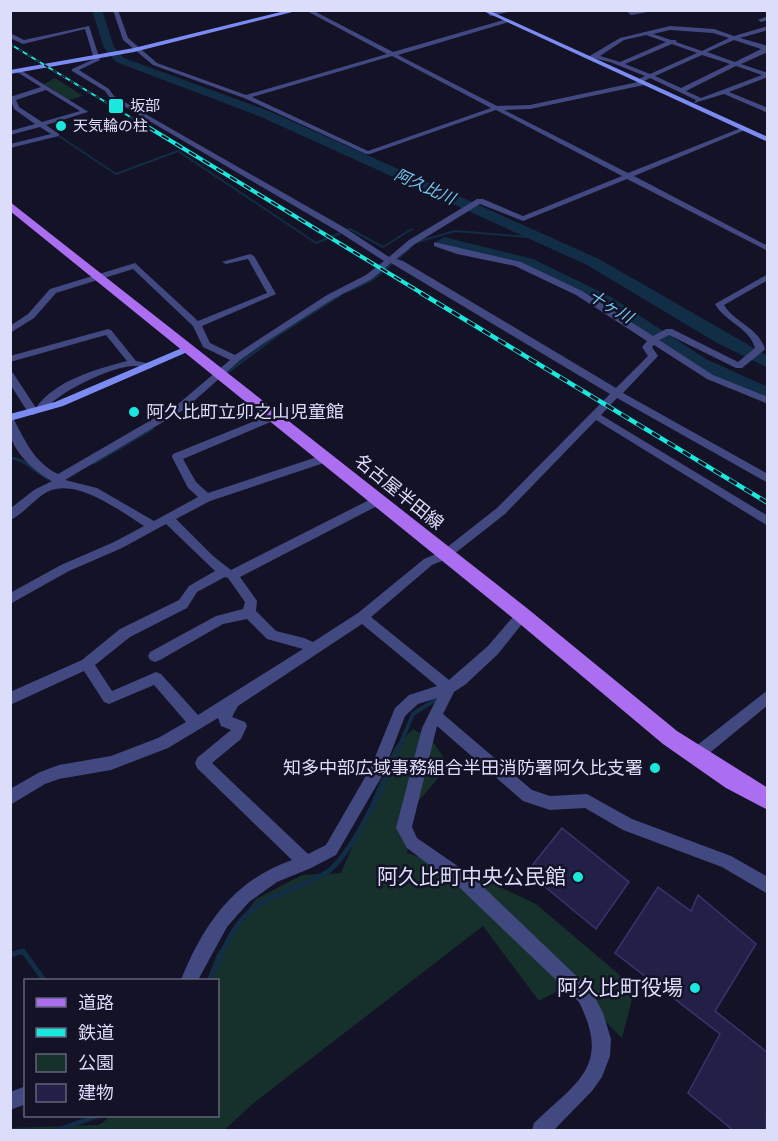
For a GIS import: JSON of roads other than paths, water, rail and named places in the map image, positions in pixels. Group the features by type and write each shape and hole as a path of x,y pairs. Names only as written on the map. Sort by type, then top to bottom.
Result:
{"main road":[{"name":"名古屋半田線","path":"10,205 276,416 377,501 522,615 652,724 724,776 768,800"}],"street":[{"path":"115,10 124,39 131,50 155,64 246,97 368,153 496,108 530,107 641,82 702,52 742,35 768,28"},
{"path":"10,72 22,73 94,58 298,10"},
{"path":"307,10 768,249"},
{"path":"486,12 514,10"},
{"path":"627,10 631,13 657,10"},
{"path":"486,12 768,140"},
{"path":"246,97 507,21"},
{"path":"10,35 23,42 87,27 94,58 97,60 74,70 142,116 616,393 768,479"},
{"path":"588,58 596,56 615,42 638,34 648,34 670,28 699,30 767,49"},
{"path":"620,64 699,30"},
{"path":"648,34 767,75"},
{"path":"742,35 768,36"},
{"path":"681,91 767,49"},
{"path":"596,56 620,64 701,100"},
{"path":"10,133 43,126 84,112 22,73"},
{"path":"690,104 767,75"},
{"path":"10,146 57,135 15,108 12,99 46,88"},
{"path":"725,92 767,110"},
{"path":"10,516 27,501 58,481 182,407 236,359 330,297 369,277 390,259 478,202 523,219 743,129"},
{"path":"437,244 460,252 518,264 597,302 656,338 710,377 768,401"},
{"path":"197,325 272,294 250,256 226,262"},
{"path":"10,330 32,316 53,291 135,266 197,325 206,345 236,359"},
{"path":"10,798 40,779 59,772 111,763 140,754 233,702 311,648 362,617 428,561 445,555 501,511 653,356 647,347 656,338 669,331 740,366 763,347 747,328 722,310 718,304 768,276"},
{"path":"10,359 33,350 108,332 133,363"},
{"path":"154,526 102,498 90,488 58,481 44,472 22,451 10,420 189,348"},
{"path":"36,411 63,389 103,371 133,363 149,366"},
{"path":"10,375 36,411"},
{"path":"206,498 192,485 177,457 276,416"},
{"path":"596,416 768,522"},
{"path":"10,599 65,568 118,545 206,498 326,458"},
{"path":"10,699 87,664 125,633 183,604 193,589 377,501"},
{"path":"166,518 182,531 213,564 228,574 251,601 249,613"},
{"path":"249,613 272,635 304,643 311,648"},
{"path":"155,656 220,620 249,613"},
{"path":"522,615 494,650 449,688 429,728 404,828 412,843 466,882 585,996 597,1015 604,1038 602,1058 591,1080 541,1131"},
{"path":"362,617 449,688"},
{"path":"87,664 109,698 156,678 195,722"},
{"path":"190,979 215,929 233,906 252,888 272,875 306,864 331,850 377,771 400,712 420,696 449,688"},
{"path":"696,756 768,696"},
{"path":"233,702 225,716 226,722 240,726 236,734 202,764 306,864"},
{"path":"435,716 528,796 550,802 587,801 628,825 726,861 768,886"}],"waterway":[{"name":"阿久比川","path":"97,10 109,48 120,60 265,114 593,262 768,363"},
{"path":"59,136 116,174 178,151 316,243 350,229 383,247 412,229"},
{"path":"417,242 455,231 541,238"},
{"name":"十ヶ川","path":"444,242 460,248 504,255 527,262 605,300 700,363 768,394"},
{"path":"349,291 374,279 409,249"},
{"path":"225,374 276,336 340,295"},
{"path":"94,463 152,429"},
{"path":"10,458 23,461 43,476 55,481"},
{"path":"383,785 413,714 435,700"},
{"path":"210,979 230,938 246,915 264,901 327,872 343,856 384,783"},
{"path":"10,955 23,951 43,979"},
{"path":"58,1130 94,1117"}],"railway":[{"path":"10,44 150,129"},
{"path":"148,127 423,294"},
{"path":"421,293 768,503"}],"place":[{"name":"坂部","path":"116,106"},
{"name":"天気輪の柱","path":"61,126"},
{"name":"阿久比町立卯之山児童館","path":"134,412"},
{"name":"知多中部広域事務組合半田消防署阿久比支署","path":"655,768"},
{"name":"阿久比町中央公民館","path":"578,877"},
{"name":"阿久比町役場","path":"695,988"}]}
